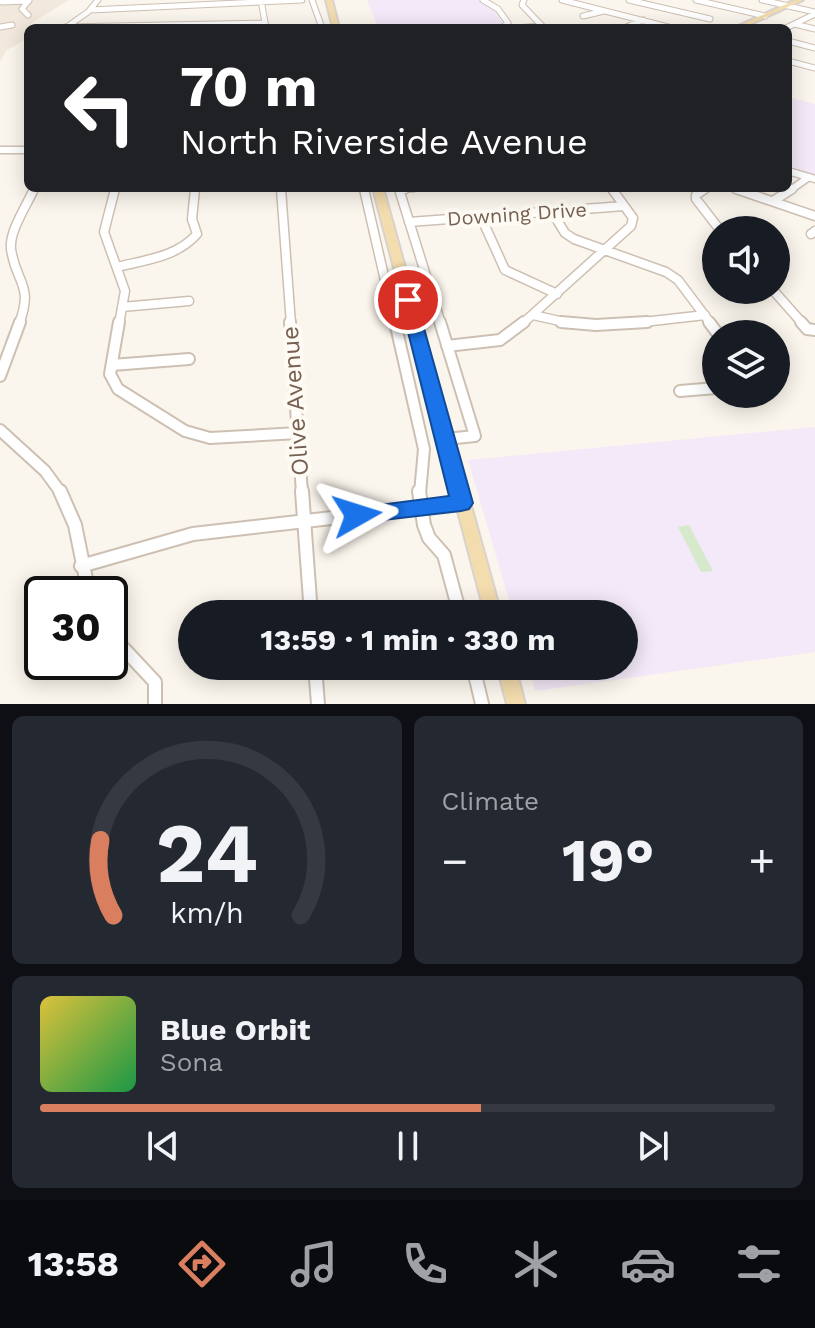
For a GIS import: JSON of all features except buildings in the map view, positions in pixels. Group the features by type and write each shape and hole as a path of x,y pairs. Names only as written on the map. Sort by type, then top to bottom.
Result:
{"main road":[{"path":"329,0 335,24"},
{"path":"746,24 800,0"},
{"path":"379,192 489,600"},
{"path":"510,680 516,704"}],"street":[{"path":"69,24 90,10 98,0"},
{"path":"145,7 150,0"},
{"path":"90,10 213,7 302,0"},
{"path":"312,0 321,24"},
{"path":"483,0 496,5 508,22 506,24"},
{"path":"524,0 522,5 540,24"},
{"path":"562,0 658,24"},
{"path":"629,0 710,19"},
{"path":"696,0 765,16"},
{"path":"762,0 815,13"},
{"path":"261,1 265,24"},
{"path":"27,3 22,9 28,15"},
{"path":"1,4 41,3"},
{"path":"583,16 604,11"},
{"path":"794,24 815,13"},
{"path":"634,24 643,20"},
{"path":"794,24 815,29"},
{"path":"0,27 12,25"},
{"path":"792,42 815,48"},
{"path":"792,63 815,68"},
{"path":"0,152 24,152"},
{"path":"792,172 812,178"},
{"path":"792,190 812,178"},
{"path":"0,376 26,305 25,288 11,249 12,239 32,192"},
{"path":"114,192 104,230 105,241 124,280 110,374 118,389 185,431 210,438 236,439 298,433"},
{"path":"117,267 178,250 191,243 197,234 192,219 195,192"},
{"name":"Olive Avenue","path":"281,192 310,600"},
{"path":"365,192 424,449 419,488 421,508 429,538 444,555 456,600"},
{"path":"400,192 475,436 446,439"},
{"path":"447,346 500,340 533,315 604,251 634,223 615,192"},
{"path":"700,192 696,199 709,216"},
{"path":"746,192 815,216"},
{"path":"773,201 788,192"},
{"name":"Downing Drive","path":"409,222 624,206"},
{"path":"552,212 565,233 604,251 666,272 678,280 708,320"},
{"path":"481,217 505,270 557,294"},
{"path":"122,307 189,301"},
{"path":"787,304 811,329"},
{"path":"533,315 559,325 590,326 705,315"},
{"path":"112,365 189,359"},
{"path":"680,391 702,389"},
{"path":"0,430 58,486 77,529 84,576"},
{"path":"81,566 193,534 461,503"},
{"path":"128,653 155,682 155,704"},
{"path":"316,680 318,704"},
{"path":"476,680 482,704"}],"shaded area":[{"path":"0,0 69,0 31,24 24,24 24,40 7,50 0,62"},
{"path":"367,0 477,0 490,5 503,23 502,24 376,24"},
{"path":"792,98 815,104 815,175 792,168"},
{"path":"815,427 815,652 638,677 638,600 509,600 468,460"},
{"path":"532,680 614,680 535,691"}],"green space":[{"path":"689,525 713,571 701,572 678,527"}],"route":[{"path":"357,515 461,503 408,300"}]}
